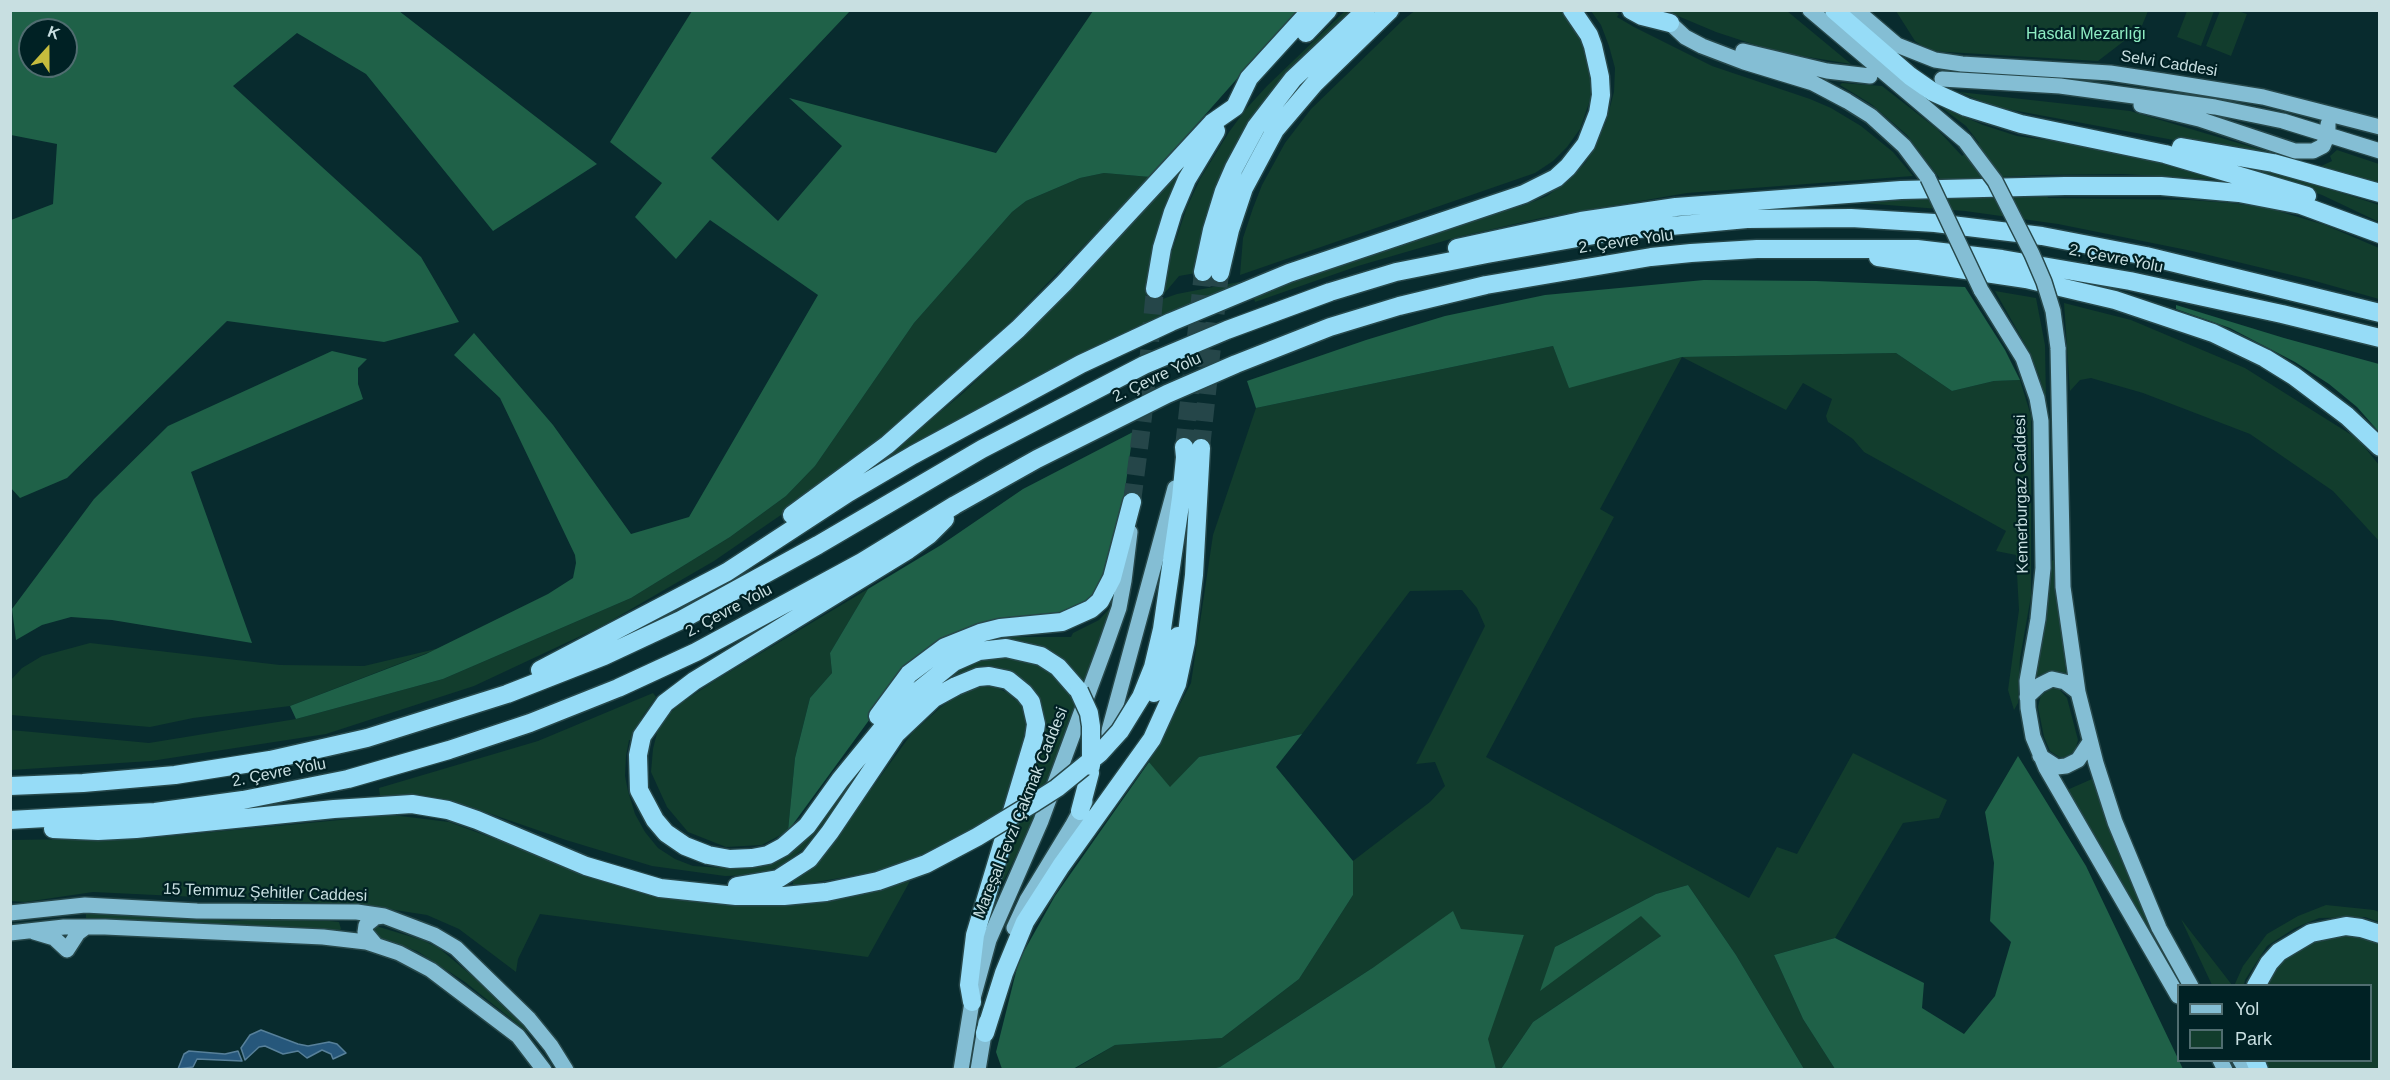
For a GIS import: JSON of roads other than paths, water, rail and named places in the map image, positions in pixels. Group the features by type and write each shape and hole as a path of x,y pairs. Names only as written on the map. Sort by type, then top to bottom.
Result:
{"highway":[{"path":"684,595 726,561 887,445 966,377 1064,283 1212,123 1235,107 1249,78 1311,10"},
{"path":"1155,289 1167,230 1187,180 1204,149 1235,107 1328,10"},
{"path":"1366,10 1293,79 1256,127 1224,191 1212,230 1211,273 1264,149 1300,98 1390,10"},
{"path":"1353,47 1398,10"},
{"path":"466,709 727,572 848,493 952,432 1131,340 1289,273 1524,194 1556,178 1586,144 1598,113 1601,94 1600,77 1593,46 1589,35 1572,10"},
{"path":"1631,10 1642,16 1670,23"},
{"path":"1645,10 1670,23"},
{"path":"1834,10 1895,64 1921,84 1947,99 2021,124 2165,154 2247,176 2328,204 2379,229"},
{"path":"1995,116 2273,163 2379,193"},
{"path":"1396,272 1410,263 1460,247 1581,221 1639,212 1773,198 1948,188 2161,186 2207,189 2273,198 2301,205 2379,234"},
{"name":"2. Çevre Yolu","path":"10,786 126,780 224,768 357,741 466,709 560,675 681,620 798,556 982,449 1144,365 1269,314 1396,272 1564,238 1667,225 1747,219 1892,220 1986,228 2095,246 2204,269 2379,313"},
{"name":"2. Çevre Yolu","path":"10,820 155,812 243,800 348,779 489,738 585,701 696,652 861,562 955,505 1066,444 1167,394 1284,345 1371,313 1486,285 1651,257 1756,249 1917,249 2002,259 2130,281 2282,314 2379,339"},
{"path":"1829,249 2026,279 2115,300 2175,319 2238,345 2294,376 2347,416 2379,447"},
{"path":"985,1033 1008,963 1026,922 1061,866 1152,739 1167,710 1181,670 1194,575 1192,447"},
{"path":"1143,701 1162,629 1185,457 1192,447"},
{"path":"840,780 856,749 902,682 918,666 937,653 980,633 1011,626 1062,622 1091,609 1100,601 1112,578 1132,502"},
{"path":"955,505 929,535 908,550 678,691 665,703 642,736 638,755 639,790 655,820 666,832 685,846 708,855 730,859 768,855 783,847 807,826 840,780 890,716 903,703 948,667 978,651 1006,648 1041,656 1070,678 1089,713 1092,758 1080,811"},
{"path":"10,820 43,829 98,831 411,804 448,810 477,820 561,857 631,880 672,890 736,896 784,896 826,892 878,881 926,864 977,837 1057,788 1112,740 1165,670 1178,635 1186,600 1195,531"},
{"path":"631,880 728,887 766,883 789,874 816,853 896,734 922,707 946,691 968,681 989,676 1008,680 1031,702 1036,724 1034,738 975,935 969,985 972,1002"},
{"path":"2257,984 2269,963 2279,952 2311,933 2346,926 2379,934"}],"main road":[{"path":"1810,10 1965,141 1995,181 2044,282 2053,310 2058,348 2063,587 2078,692 2090,742 2115,822 2159,928 2190,984"},
{"name":"Selvi Caddesi","path":"1856,10 1897,45 1935,60 2110,74 2263,97 2373,125"},
{"path":"1670,23 1732,48 1774,60 1827,71 1870,76"},
{"name":"Kemerburgaz Caddesi","path":"1670,23 1685,37 1702,45 1744,62 1813,83 1871,116 1904,146 1928,178 1981,290 2023,358 2037,398 2041,421 2043,568 2038,618 2028,670 2027,697 2033,736 2040,756 2177,994"},
{"path":"1942,79 2060,86 2215,107 2283,121 2379,151"},
{"path":"2060,86 2169,111 2295,151 2313,151 2326,142 2327,119 2321,111"},
{"path":"2373,125 2379,143"},
{"path":"978,1070 991,999 1012,933 1027,900 1080,811 1098,769 1169,515 1192,447"},
{"name":"Mareşal Fevzi Çakmak Caddesi","path":"961,1070 972,1002 989,940 1045,811 1119,608 1128,556 1132,502"},
{"path":"2027,697 2040,684 2052,680 2065,682 2078,692"},
{"path":"2040,756 2049,764 2057,767 2066,766 2078,760 2090,742"},
{"name":"15 Temmuz Şehitler Caddesi","path":"10,913 85,904 206,911 336,911 384,916 434,935 463,955 529,1019 551,1046 566,1070"},
{"path":"336,911 343,916 348,928 339,939"},
{"path":"375,944 365,932 366,925 376,917 384,916"},
{"path":"28,931 54,938 68,950 78,933 86,927"},
{"path":"10,933 86,927 339,939 375,944 414,960 441,977 518,1036 544,1070"}],"water":[{"path":"261,1030 308,1046 329,1042 337,1044 346,1053 333,1059 331,1054 322,1050 307,1058 298,1051 283,1054 265,1046 259,1047 245,1060 241,1048 250,1035"},
{"path":"189,1051 225,1054 238,1051 242,1061 197,1059 193,1067 178,1069 184,1054"}],"tunnel":[{"path":"1184,447 1203,272"},
{"path":"1201,448 1220,273"},
{"path":"1132,502 1143,417 1155,289"}],"park label":[{"name":"Hasdal Mezarlığı","path":"2086,35"}]}
